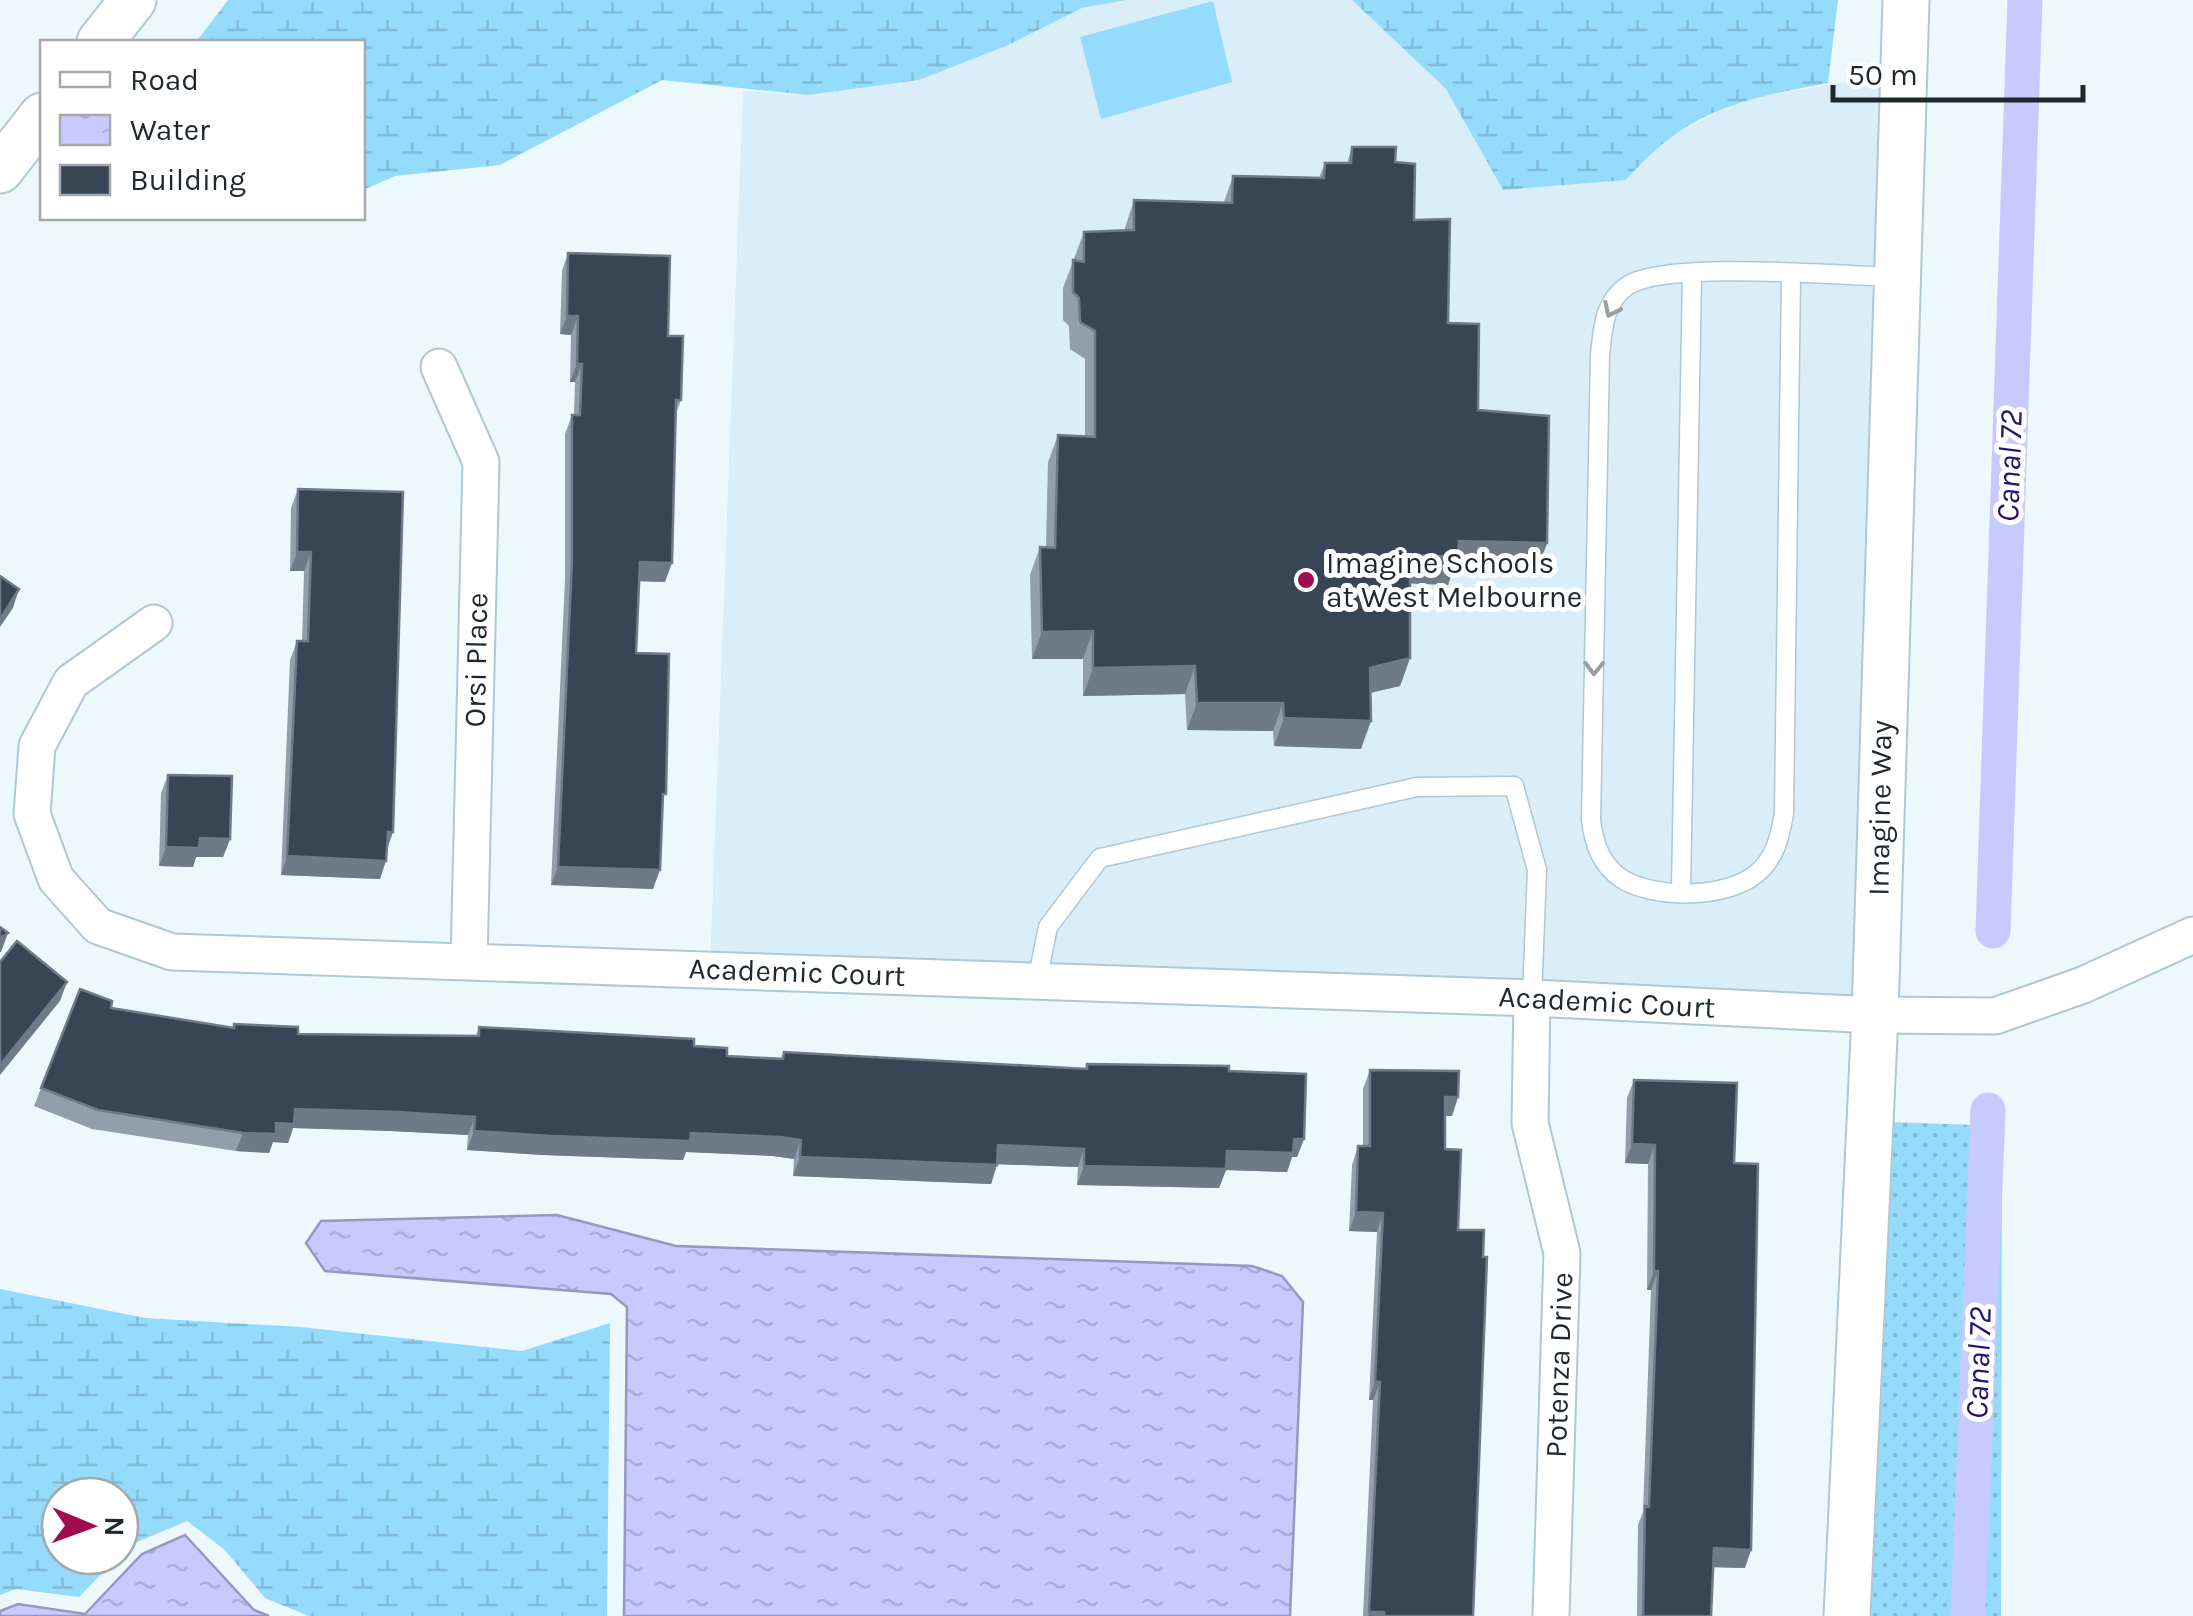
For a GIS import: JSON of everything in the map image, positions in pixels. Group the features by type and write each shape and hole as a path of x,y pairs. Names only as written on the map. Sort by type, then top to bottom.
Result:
{"street":[{"path":"102,40 133,0"},
{"name":"Imagine Way","path":"1846,1616 1875,1015 1906,0"},
{"path":"0,170 40,119"},
{"name":"Orsi Place","path":"439,367 480,462 469,961"},
{"name":"Academic Court","path":"154,623 70,682 37,746 32,814 56,879 98,926 172,952 1532,998 1875,1015 1995,1016 2084,985 2193,934"},
{"name":"Potenza Drive","path":"1532,998 1530,1123 1562,1253 1550,1616"}],"lane":[{"path":"1791,275 1784,814 1780,840 1755,875 1736,886 1680,891 1637,886 1621,878 1600,856 1591,820 1604,323 1609,304 1625,288 1662,273 1897,276"},
{"path":"1680,891 1692,274"},
{"path":"1037,981 1048,928 1100,858 1417,787 1514,786 1537,870 1532,998"}],"shaded area":[{"name":"Imagine Schools at West Melbourne","path":"1126,0 1352,0 1446,89 1503,190 1626,180 1659,143 1739,100 1904,73 1875,1015 710,969 743,91 807,95 1083,8"}],"green space":[{"path":"228,0 1126,0 1082,8 1008,45 919,80 807,95 662,80 500,165 395,176 365,189 365,40 198,40"},
{"path":"1352,0 1838,0 1828,83 1768,95 1717,111 1671,137 1626,180 1503,190 1446,89"},
{"path":"1213,1 1232,82 1101,119 1080,37"},
{"path":"1890,1122 2002,1126 2001,1616 1866,1616"},
{"path":"0,1289 145,1318 300,1327 522,1351 610,1323 607,1616 309,1616 265,1598 225,1550 187,1521 140,1541 140,1476 40,1476 40,1576 99,1576 79,1597 16,1589 0,1595"}],"water":[{"path":"557,1215 676,1246 1252,1266 1282,1276 1303,1302 1290,1616 624,1616 627,1307 611,1294 325,1271 306,1243 321,1221"},
{"path":"185,1535 254,1610 269,1616 0,1616 0,1611 18,1604 85,1614 121,1576 140,1576 142,1554"}],"building":[{"path":"1352,147 1396,147 1395,162 1415,164 1414,220 1450,219 1448,323 1479,324 1478,410 1549,416 1547,543 1459,541 1458,557 1410,555 1410,658 1370,668 1371,721 1284,718 1283,703 1197,703 1195,666 1093,668 1093,631 1042,632 1040,547 1055,548 1058,435 1095,437 1095,331 1080,322 1079,298 1073,292 1073,260 1084,262 1084,232 1134,230 1134,200 1232,203 1233,176 1324,178 1325,163 1351,163"},
{"path":"568,253 670,256 668,336 683,336 681,400 676,400 672,563 640,562 636,653 669,654 660,870 558,867 572,560 572,415 580,415 582,364 577,364 578,316 567,316"},
{"path":"298,489 403,492 393,832 388,832 386,861 287,856 297,641 308,641 311,552 297,552"},
{"path":"0,576 19,589 0,619"},
{"path":"168,775 232,776 230,839 200,838 199,848 166,847"},
{"path":"17,941 67,982 0,1065 0,962"},
{"path":"80,989 112,1001 111,1008 234,1028 234,1024 298,1027 298,1034 479,1036 479,1027 694,1039 694,1046 727,1048 727,1056 783,1059 784,1052 1087,1069 1087,1064 1229,1066 1229,1071 1306,1074 1304,1139 1294,1139 1293,1153 1227,1151 1226,1169 1084,1166 1084,1149 998,1145 997,1165 800,1157 801,1140 780,1137 691,1133 690,1141 550,1136 474,1131 475,1117 398,1112 295,1109 294,1124 276,1123 276,1134 243,1133 98,1110 41,1088"},
{"path":"1370,1070 1459,1071 1458,1097 1445,1097 1445,1149 1461,1150 1458,1230 1484,1230 1483,1257 1487,1257 1473,1616 1384,1616 1384,1612 1369,1612 1383,1213 1356,1212 1358,1146 1370,1146"},
{"path":"1634,1080 1737,1083 1734,1163 1758,1164 1751,1550 1714,1548 1711,1616 1643,1616 1658,1271 1654,1271 1655,1145 1632,1144"}],"waterway":[{"name":"Canal 72","path":"1993,931 2025,0"},
{"name":"Canal 72","path":"1968,1616 1988,1110"}],"place":[{"name":"Imagine Schools at West Melbourne","path":"1306,580"}]}
